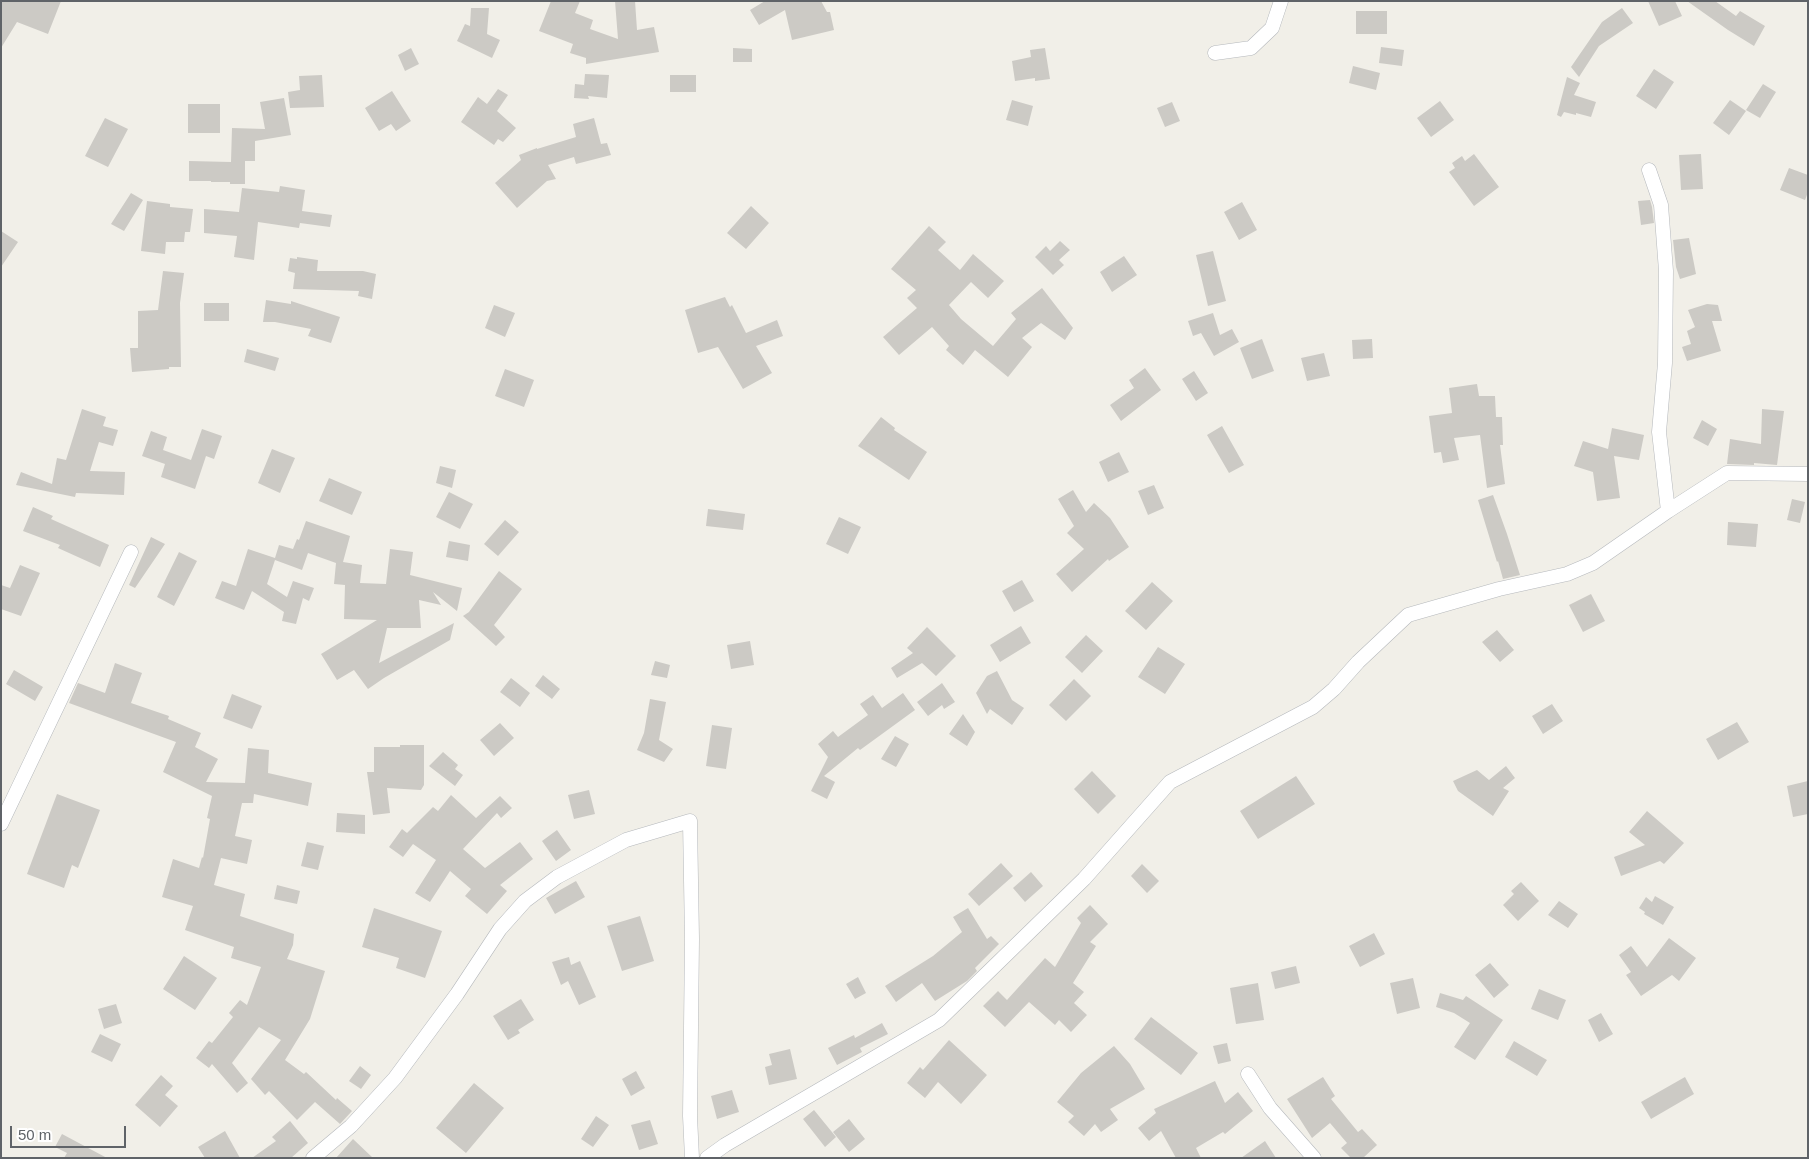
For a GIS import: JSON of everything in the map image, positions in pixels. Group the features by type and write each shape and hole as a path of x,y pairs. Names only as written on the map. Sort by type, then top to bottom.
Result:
{"street":[{"path":"1215,53 1251,48 1272,28 1281,1"},
{"path":"1649,170 1661,204 1666,271 1665,363 1659,432 1668,511"},
{"path":"707,1158 725,1145 939,1020 1084,879 1170,782 1313,706 1334,689 1358,662 1408,615 1499,589 1568,574 1593,563 1727,473 1808,474"},
{"path":"1,824 131,552"},
{"path":"313,1158 351,1126 395,1078 457,994 500,929 525,901 557,877 626,840 690,821 692,939 690,1116 692,1158"},
{"path":"1248,1074 1270,1108 1314,1158"}],"building":[{"path":"1,1 61,1 48,34 17,22 1,48"},
{"path":"551,1 580,1 575,13 593,20 590,29 618,39 615,1 635,1 637,30 654,27 659,52 586,64 586,58 570,53 573,44 539,31"},
{"path":"765,1 821,1 827,12 830,12 834,30 792,40 785,10 759,25 750,10"},
{"path":"1648,1 1675,1 1682,16 1659,26"},
{"path":"1687,1 1715,1 1736,16 1740,11 1765,26 1754,46"},
{"path":"471,8 489,8 487,34 500,40 492,58 457,41 465,24 470,26"},
{"path":"1622,8 1633,23 1599,46 1579,77 1571,67 1602,22"},
{"path":"1356,11 1387,11 1387,34 1356,34"},
{"path":"1381,47 1404,50 1402,66 1379,63"},
{"path":"411,48 419,64 405,71 398,55"},
{"path":"733,48 752,49 752,62 733,62"},
{"path":"1045,48 1050,79 1035,81 1035,78 1015,81 1012,61 1031,57 1030,50"},
{"path":"1353,66 1380,73 1376,90 1349,83"},
{"path":"1654,69 1674,82 1656,109 1636,96"},
{"path":"585,74 609,75 607,98 588,96 589,99 574,98 575,84 584,85"},
{"path":"322,75 324,107 290,108 288,92 300,90 299,76"},
{"path":"670,75 696,75 696,92 670,92"},
{"path":"1567,77 1580,83 1574,95 1596,102 1591,117 1564,112 1561,117 1557,115"},
{"path":"1763,84 1776,92 1760,118 1746,110"},
{"path":"498,89 508,95 497,111 516,128 503,142 498,139 494,145 461,122 478,97 487,104"},
{"path":"392,91 411,121 396,131 391,124 379,131 365,108"},
{"path":"284,98 291,135 255,141 255,161 245,161 245,184 189,181 189,161 231,162 232,128 265,129 260,102"},
{"path":"1012,100 1033,106 1028,126 1006,120"},
{"path":"1730,100 1746,111 1729,135 1713,123"},
{"path":"1440,101 1454,120 1431,137 1417,118"},
{"path":"1172,102 1180,121 1165,127 1157,108"},
{"path":"188,104 220,104 220,133 188,133"},
{"path":"105,118 128,129 108,167 85,156"},
{"path":"594,118 601,144 607,143 611,155 576,164 574,157 548,165 556,179 547,181 517,208 495,183 521,160 519,155 576,137 573,124"},
{"path":"1474,154 1499,187 1474,206 1449,172 1455,168 1452,163 1462,156 1465,161"},
{"path":"1701,154 1703,189 1681,190 1679,155"},
{"path":"1789,168 1808,175 1808,192 1805,200 1780,190"},
{"path":"280,186 305,190 302,211 332,215 330,227 300,223 299,228 258,222 254,260 234,257 237,236 204,233 204,209 239,212 242,188 279,192"},
{"path":"131,193 143,200 124,231 111,224"},
{"path":"1650,200 1654,223 1641,225 1638,201"},
{"path":"147,201 170,204 170,207 193,209 190,232 185,232 184,242 166,242 165,254 141,251"},
{"path":"1242,202 1257,230 1239,240 1224,212"},
{"path":"751,206 769,223 746,249 727,233"},
{"path":"929,226 946,242 938,250 960,270 973,254 1004,281 988,298 971,282 949,305 961,319 993,346 1016,319 1011,313 1042,288 1073,328 1065,340 1041,323 1022,338 1032,347 1008,377 975,350 963,365 946,350 949,346 932,327 899,355 883,337 917,308 907,298 916,290 891,269"},
{"path":"1,231 18,242 1,267"},
{"path":"1689,238 1696,274 1680,279 1676,267 1673,240"},
{"path":"1060,241 1070,250 1059,260 1064,265 1053,275 1035,257 1046,246 1050,251"},
{"path":"1213,251 1226,301 1208,306 1196,255"},
{"path":"1124,256 1137,275 1112,292 1100,272"},
{"path":"297,257 318,260 317,271 363,271 376,274 372,299 358,296 359,291 293,289 295,273 288,271 290,258 297,259"},
{"path":"163,271 184,273 180,303 181,367 132,372 130,348 138,348 138,311 158,310"},
{"path":"725,297 730,307 732,305 746,333 777,320 783,336 756,346 772,373 743,389 718,347 698,353 685,310"},
{"path":"266,300 291,304 291,301 340,317 331,343 308,336 311,329 275,322 263,322"},
{"path":"204,303 229,303 229,321 204,321"},
{"path":"1707,304 1718,305 1722,321 1712,321 1721,351 1687,361 1682,347 1691,344 1687,331 1695,327 1688,310"},
{"path":"494,305 515,313 505,337 485,328"},
{"path":"1213,313 1220,335 1232,329 1239,342 1214,356 1201,333 1193,336 1188,321"},
{"path":"1262,339 1274,371 1252,379 1240,348"},
{"path":"1372,339 1373,358 1353,359 1352,340"},
{"path":"247,349 279,358 275,371 244,362"},
{"path":"1324,353 1330,376 1307,381 1301,358"},
{"path":"1145,368 1161,390 1121,421 1110,405 1134,388 1129,380"},
{"path":"505,369 534,380 524,407 495,396"},
{"path":"1194,371 1208,393 1196,401 1182,379"},
{"path":"1477,384 1479,396 1495,396 1496,417 1502,417 1503,445 1500,445 1505,484 1487,488 1480,435 1454,438 1459,460 1443,463 1441,452 1434,453 1429,416 1452,413 1449,388"},
{"path":"82,409 106,417 103,426 118,430 113,446 99,442 90,471 125,472 124,495 76,493 75,497 16,485 21,472 52,484 57,458 66,460"},
{"path":"1762,409 1784,411 1777,465 1754,463 1754,465 1727,464 1730,439 1761,444"},
{"path":"881,417 895,428 894,430 927,452 909,480 858,446"},
{"path":"1702,420 1717,429 1708,446 1693,438"},
{"path":"1222,426 1244,465 1229,473 1207,435"},
{"path":"1612,428 1644,435 1639,460 1614,456 1620,498 1597,501 1593,472 1574,466 1583,441 1608,449"},
{"path":"202,429 222,436 214,459 206,456 195,489 161,477 165,464 142,456 151,431 167,437 163,450 191,460"},
{"path":"272,449 295,458 280,493 258,483"},
{"path":"1119,452 1129,472 1108,482 1099,462"},
{"path":"440,466 456,470 452,488 436,483"},
{"path":"329,478 362,492 352,515 319,501"},
{"path":"1154,485 1164,508 1148,515 1138,491"},
{"path":"1073,490 1086,512 1094,503 1110,518 1129,547 1109,561 1108,559 1072,592 1056,574 1084,549 1067,533 1074,526 1058,499"},
{"path":"449,492 473,504 460,529 436,517"},
{"path":"1493,495 1520,575 1503,579 1478,500"},
{"path":"1792,499 1805,502 1800,523 1787,520"},
{"path":"33,507 53,516 51,519 109,545 100,567 58,548 60,545 23,531"},
{"path":"708,509 745,514 743,530 706,526"},
{"path":"839,517 861,527 848,554 826,544"},
{"path":"505,520 519,532 498,556 484,544"},
{"path":"306,521 350,536 343,562 362,565 360,583 386,584 390,549 413,552 410,575 462,588 457,611 433,592 441,605 419,600 421,628 387,628 379,663 454,623 450,640 368,689 354,670 337,680 321,654 377,620 344,619 345,585 334,584 336,563 308,553 302,570 275,560 267,584 287,597 293,581 314,588 309,601 303,598 296,624 282,621 284,612 252,591 244,610 215,598 222,581 236,586 248,549 275,558 279,545 293,549 297,539 299,540"},
{"path":"1728,522 1758,524 1756,547 1727,545"},
{"path":"151,537 165,544 135,588 129,585"},
{"path":"449,541 470,545 468,561 446,557"},
{"path":"179,552 197,561 174,606 157,597"},
{"path":"20,565 40,573 21,616 1,609 1,585 10,588"},
{"path":"499,571 522,589 494,625 505,637 496,646 463,616 469,612"},
{"path":"1022,580 1034,601 1014,612 1002,591"},
{"path":"1152,582 1173,601 1146,630 1125,611"},
{"path":"1591,594 1605,621 1583,632 1569,605"},
{"path":"1021,626 1031,643 1000,662 990,645"},
{"path":"927,627 956,656 936,676 922,663 897,678 891,668 913,653 907,648"},
{"path":"1497,630 1514,650 1500,662 1482,642"},
{"path":"1086,635 1103,651 1082,673 1065,657"},
{"path":"750,641 754,665 731,669 727,645"},
{"path":"1158,647 1185,664 1165,694 1138,677"},
{"path":"655,661 670,665 667,678 651,675"},
{"path":"115,663 142,673 131,703 169,716 168,719 201,733 195,747 218,759 206,782 245,783 248,748 269,750 268,773 312,783 308,806 254,794 253,803 242,803 235,836 252,840 247,864 221,858 214,885 245,894 240,916 294,934 293,945 287,959 325,971 310,1019 285,1060 304,1074 306,1072 336,1100 337,1098 352,1111 340,1124 315,1102 297,1120 269,1091 265,1095 251,1079 281,1040 259,1027 232,1063 248,1083 237,1093 212,1064 209,1068 196,1058 209,1041 212,1043 233,1017 229,1013 240,1000 247,1005 261,967 231,958 234,947 185,930 193,906 162,897 173,859 199,868 203,858 210,819 207,818 212,796 163,772 176,742 69,703 78,683 105,693"},
{"path":"14,670 43,687 35,701 6,684"},
{"path":"997,671 1012,700 1024,708 1012,725 990,709 987,714 976,693 987,676"},
{"path":"543,675 560,689 552,699 535,686"},
{"path":"511,678 530,693 520,707 500,692"},
{"path":"1074,679 1091,696 1066,721 1049,705"},
{"path":"942,683 955,702 944,709 942,705 928,716 917,702"},
{"path":"903,693 915,710 860,750 858,748 824,776 835,782 827,799 811,791 828,757 818,744 833,731 838,737 868,715 860,704 873,695 882,708"},
{"path":"232,694 262,706 252,729 223,718"},
{"path":"650,699 666,702 659,740 673,749 664,762 637,750 644,733"},
{"path":"1552,704 1563,721 1543,734 1532,716"},
{"path":"963,714 975,732 967,746 949,734"},
{"path":"1737,722 1749,742 1718,760 1706,739"},
{"path":"500,723 514,738 494,756 480,740"},
{"path":"712,725 732,728 726,769 706,766"},
{"path":"895,736 909,744 896,767 881,759"},
{"path":"400,745 424,745 424,785 421,790 387,788 390,813 373,815 367,772 374,772 374,747 400,747"},
{"path":"443,752 458,765 455,769 463,775 455,786 429,766"},
{"path":"1506,766 1515,778 1503,788 1509,791 1493,816 1458,791 1453,781 1477,770 1489,780"},
{"path":"1092,771 1116,796 1098,814 1074,789"},
{"path":"1296,776 1315,804 1258,839 1240,811"},
{"path":"1808,781 1808,814 1793,817 1787,786"},
{"path":"589,790 595,814 574,819 568,795"},
{"path":"57,794 100,810 78,868 72,865 64,888 27,874"},
{"path":"451,795 476,818 500,796 512,808 501,818 497,813 463,849 485,868 520,842 533,859 500,885 507,891 487,914 465,896 471,889 450,871 430,902 415,893 436,860 413,844 403,857 389,847 402,829 407,833 433,807 438,811"},
{"path":"1647,811 1684,843 1664,864 1660,861 1621,876 1614,857 1645,845 1629,832"},
{"path":"337,813 365,815 365,834 336,832"},
{"path":"557,830 571,850 556,861 542,841"},
{"path":"307,842 324,846 318,870 301,866"},
{"path":"1001,863 1013,876 979,906 968,894"},
{"path":"1142,864 1159,881 1147,893 1131,876"},
{"path":"1031,872 1043,886 1025,902 1013,888"},
{"path":"576,881 585,897 555,914 546,898"},
{"path":"1521,882 1539,901 1518,921 1503,905 1514,894 1511,891"},
{"path":"277,885 300,891 297,904 274,899"},
{"path":"1655,896 1674,907 1663,925 1644,914 1645,912 1639,908 1646,897 1652,902"},
{"path":"1559,901 1578,914 1568,928 1548,915"},
{"path":"1090,905 1108,924 1090,942 1096,946 1073,983 1084,992 1074,1003 1087,1015 1071,1032 1059,1020 1055,1025 1029,1002 1005,1027 983,1006 998,991 1007,1000 1045,958 1055,967 1081,923 1077,918"},
{"path":"374,908 442,931 425,978 396,968 399,958 362,947"},
{"path":"968,908 987,939 991,936 999,944 975,968 977,971 967,981 935,1001 922,983 896,1002 885,986 933,956 962,932 953,917"},
{"path":"640,916 654,961 622,971 607,926"},
{"path":"1374,933 1385,954 1360,967 1349,946"},
{"path":"1669,938 1696,958 1679,981 1672,975 1641,996 1626,975 1631,972 1619,955 1631,946 1647,967"},
{"path":"184,956 217,978 195,1010 163,989"},
{"path":"569,957 571,965 580,961 596,997 579,1005 568,981 561,985 552,962"},
{"path":"1490,963 1509,985 1494,998 1475,975"},
{"path":"1296,966 1300,983 1275,989 1271,972"},
{"path":"858,977 866,993 855,999 846,984"},
{"path":"1413,978 1420,1008 1397,1014 1390,983"},
{"path":"1258,983 1264,1020 1236,1024 1230,988"},
{"path":"1539,989 1566,1000 1558,1020 1531,1009"},
{"path":"1440,993 1463,1000 1466,996 1503,1020 1475,1060 1454,1047 1470,1023 1454,1013 1436,1007"},
{"path":"521,999 534,1020 518,1030 520,1033 508,1040 493,1016"},
{"path":"116,1004 122,1023 104,1029 98,1009"},
{"path":"1601,1013 1613,1034 1599,1042 1588,1020"},
{"path":"1151,1017 1198,1053 1181,1075 1134,1039"},
{"path":"882,1023 888,1034 860,1048 862,1052 837,1065 828,1048 854,1035 855,1038"},
{"path":"100,1034 121,1044 112,1062 91,1052"},
{"path":"949,1040 987,1075 961,1104 938,1082 925,1098 907,1083 920,1067 923,1070"},
{"path":"1514,1041 1547,1060 1537,1076 1505,1057"},
{"path":"1227,1043 1231,1061 1218,1064 1213,1046"},
{"path":"1114,1046 1130,1064 1145,1089 1110,1109 1118,1120 1101,1132 1095,1124 1084,1136 1068,1122 1074,1116 1057,1102 1081,1073"},
{"path":"790,1049 797,1079 769,1085 765,1067 772,1065 769,1054"},
{"path":"360,1066 371,1075 361,1089 349,1081"},
{"path":"636,1071 645,1088 631,1096 622,1079"},
{"path":"161,1075 173,1086 165,1095 178,1106 160,1127 135,1105"},
{"path":"1323,1077 1335,1096 1331,1099 1358,1132 1362,1129 1377,1145 1363,1158 1351,1158 1341,1148 1347,1143 1330,1123 1312,1138 1287,1099"},
{"path":"1685,1077 1694,1094 1651,1119 1641,1102"},
{"path":"1215,1081 1225,1103 1238,1092 1253,1111 1225,1134 1223,1132 1196,1148 1201,1158 1176,1158 1161,1131 1149,1141 1138,1128 1156,1113 1154,1109"},
{"path":"474,1083 504,1108 466,1153 436,1128"},
{"path":"732,1090 739,1112 717,1119 711,1096"},
{"path":"814,1110 836,1137 825,1147 803,1119"},
{"path":"596,1116 609,1125 593,1147 581,1139"},
{"path":"849,1119 865,1139 849,1152 833,1132"},
{"path":"650,1120 658,1144 639,1150 631,1125"},
{"path":"290,1121 308,1143 291,1158 252,1158 276,1141 272,1137"},
{"path":"225,1131 240,1158 205,1158 198,1147"},
{"path":"62,1134 107,1158 64,1158 67,1153 55,1147"},
{"path":"353,1139 373,1158 336,1158"},
{"path":"1265,1141 1276,1158 1241,1158"}]}
